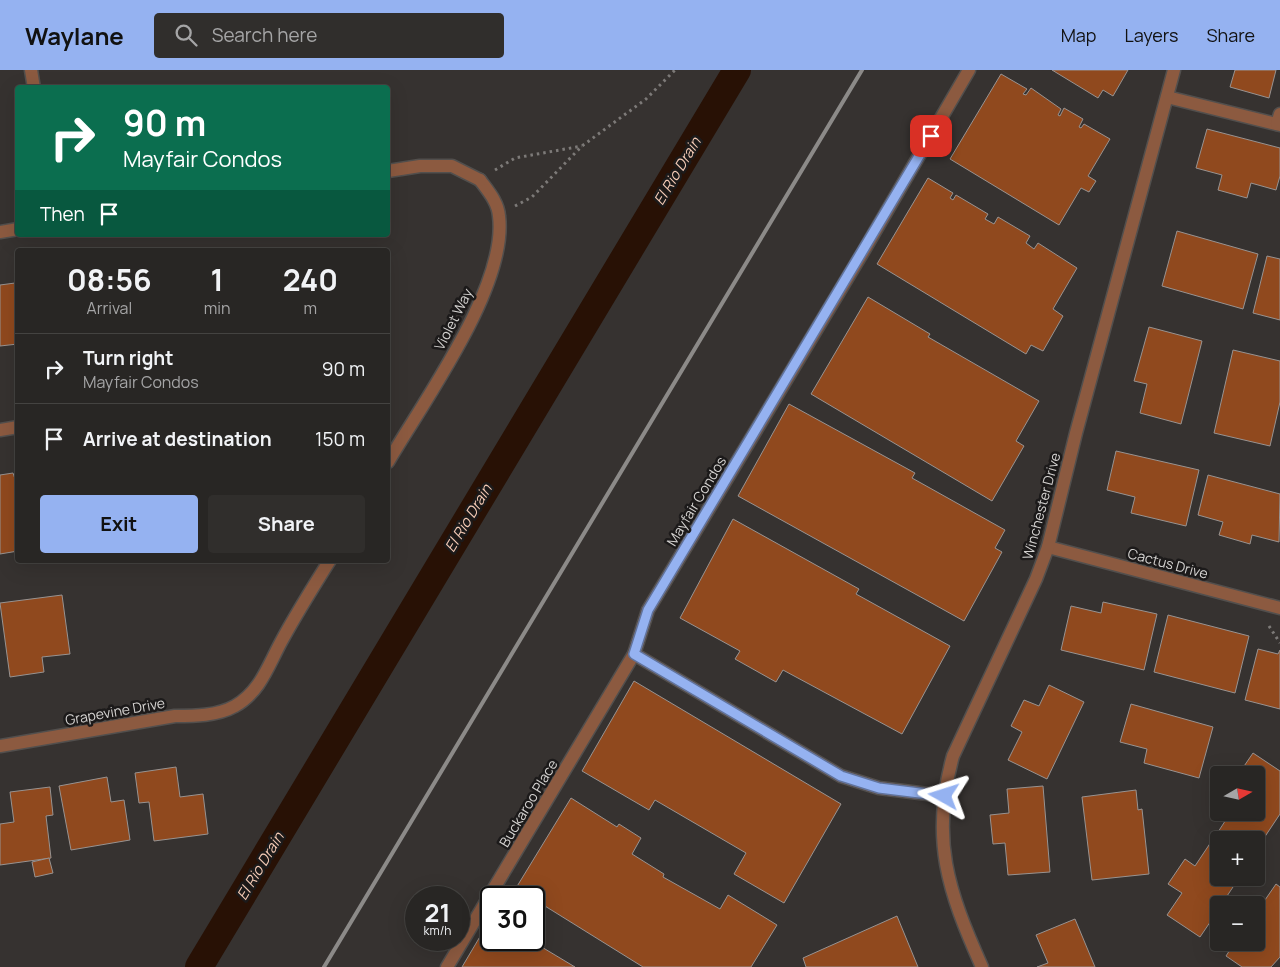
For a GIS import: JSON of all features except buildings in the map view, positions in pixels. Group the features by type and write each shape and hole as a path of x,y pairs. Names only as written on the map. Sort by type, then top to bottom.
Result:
{"street":[{"path":"31,70 34,85"},
{"name":"Mayfair Condos","path":"634,654 648,610 863,252 969,70"},
{"name":"Winchester Drive","path":"982,967 956,906 949,884 942,829 944,796 953,756 1036,579 1048,547 1078,424 1174,70"},
{"path":"1167,96 1279,121"},
{"path":"390,171 420,166 452,166 480,180"},
{"name":"Violet Way","path":"392,443 462,340 490,278 500,238 499,215 494,198 480,180"},
{"path":"0,232 15,230"},
{"path":"0,430 15,428"},
{"name":"Cactus Drive","path":"1048,547 1280,608"},
{"name":"Grapevine Drive","path":"0,746 175,716 195,716 235,706 255,688 268,672 280,643 328,563"},
{"path":"634,654 841,776 879,788 944,796"},
{"name":"Buckaroo Place","path":"447,967 634,654"}],"path":[{"path":"499,215 532,198 582,146 646,99 675,70"},
{"path":"480,180 514,158 582,146"}],"waterway":[{"name":"El Rio Drain","path":"199,967 737,70"}],"railway":[{"path":"324,967 862,70"}],"route":[{"path":"931,136 648,610 634,654 841,776 879,788 944,796"}]}
